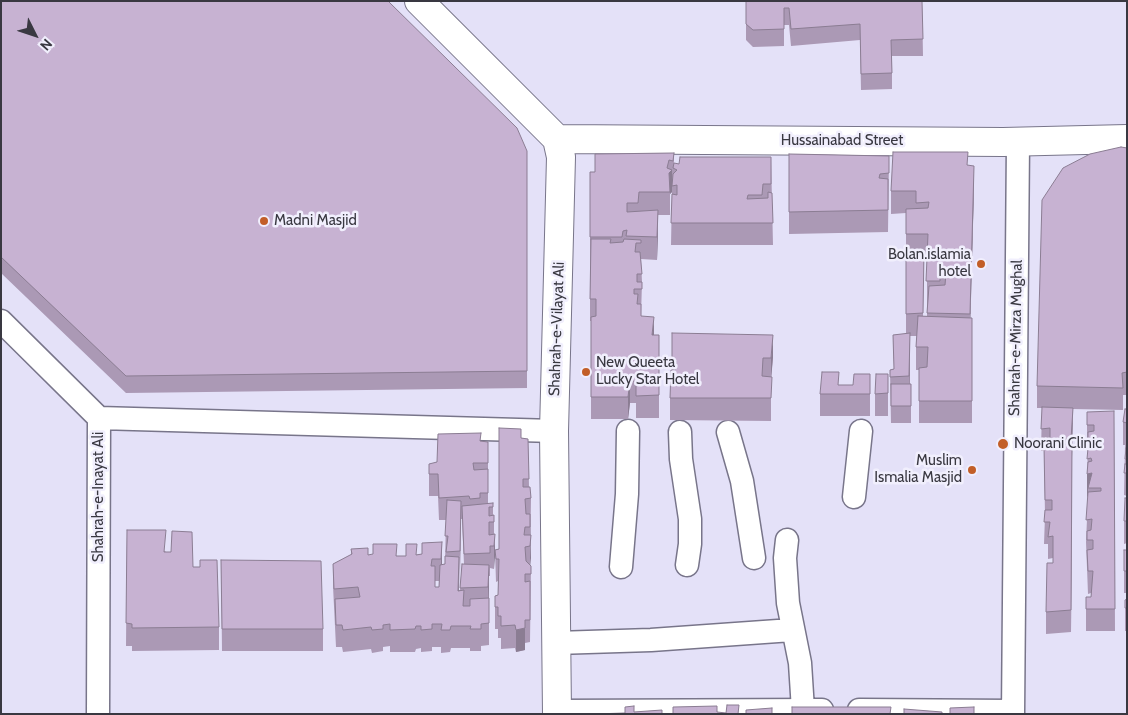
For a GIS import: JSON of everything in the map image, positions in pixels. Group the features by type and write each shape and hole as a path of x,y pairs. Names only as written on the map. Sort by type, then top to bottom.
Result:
{"street":[{"path":"418,1 556,139"},
{"name":"Hussainabad Street","path":"556,139 1018,142 1127,139"},
{"name":"Shahrah-e-Vilayat Ali","path":"556,139 561,157 554,431 557,712"},
{"name":"Shahrah-e-Mirza Mughal","path":"1013,712 1018,142"},
{"name":"Shahrah-e-Inayat Ali","path":"1,321 99,418 98,714"},
{"path":"99,418 554,431"},
{"path":"621,567 627,494 628,431"},
{"path":"854,497 861,431"},
{"path":"680,432 681,459 690,519 687,565"},
{"path":"728,432 742,481 754,558"},
{"path":"787,540 785,558 788,603 800,663 803,710"},
{"path":"556,643 651,640 792,630"},
{"path":"557,712 803,710 1013,712"}],"building":[{"name":"Madni Masjid","path":"1,1 388,1 517,128 527,151 527,371 126,376 1,257"},
{"path":"746,1 922,1 923,39 891,40 892,73 861,74 860,24 791,29 789,8 784,8 784,29 753,30 746,24"},
{"path":"1121,147 1127,148 1127,372 1122,373 1123,388 1037,386 1042,200 1063,168 1090,154"},
{"path":"893,152 968,152 967,165 974,166 970,314 927,313 929,286 945,285 946,273 940,273 940,281 926,281 928,234 906,234 906,209 928,208 929,202 916,203 916,191 891,191"},
{"path":"674,153 673,161 669,160 667,168 672,170 669,173 670,192 639,192 638,203 627,203 627,212 658,210 657,237 626,236 627,230 623,231 622,237 590,237 590,172 595,172 595,154"},
{"path":"789,154 889,156 889,173 880,174 879,178 888,179 888,210 789,212"},
{"path":"680,157 771,157 771,184 763,184 762,195 748,195 747,199 768,198 768,192 772,193 773,223 671,223 672,194 677,195 677,185 672,186 673,174 677,170 673,168 674,163 679,164"},
{"path":"591,239 611,239 610,243 623,242 624,239 641,240 641,243 636,243 635,252 640,252 642,274 637,274 637,282 642,282 642,289 634,289 634,294 638,294 637,304 641,304 641,316 654,317 652,335 659,335 659,395 636,396 636,381 630,381 628,397 591,397 591,317 596,316 596,299 590,299"},
{"path":"906,250 924,250 923,313 906,314"},
{"path":"918,316 972,318 972,401 919,401 919,368 927,367 928,347 916,347"},
{"path":"672,333 773,335 771,358 763,358 762,376 772,377 771,398 670,398 671,370 676,369 676,361 672,361"},
{"path":"910,333 909,376 890,377 890,370 894,369 893,335"},
{"path":"822,372 839,372 838,385 853,385 854,374 870,374 870,394 820,394"},
{"path":"876,374 888,374 888,393 875,394"},
{"path":"891,384 911,384 911,406 891,406"},
{"path":"1042,407 1073,408 1071,439 1060,439 1060,444 1072,445 1071,610 1046,612 1047,563 1053,563 1053,536 1048,537 1050,522 1044,522 1045,510 1052,510 1052,500 1045,500 1044,447 1050,447 1050,428 1041,429"},
{"path":"1125,409 1127,409 1127,423 1123,422"},
{"path":"1114,411 1115,609 1086,609 1086,597 1091,597 1093,571 1088,571 1087,550 1093,549 1093,540 1087,540 1087,531 1091,530 1092,519 1086,520 1088,492 1101,491 1101,488 1088,488 1092,473 1087,474 1088,462 1092,461 1091,458 1087,459 1088,448 1092,447 1092,442 1088,442 1088,432 1094,431 1094,425 1087,425 1087,412"},
{"path":"499,428 521,429 521,438 528,439 529,479 523,479 523,487 530,487 531,498 525,499 526,514 530,514 530,527 525,527 524,535 531,535 530,546 525,547 526,561 531,566 531,574 525,574 525,582 530,581 530,620 525,620 525,628 516,630 515,625 501,626 501,616 498,616 498,607 495,607 495,596 498,595 499,559 496,559 495,550 499,549"},
{"path":"481,433 480,441 488,442 488,463 473,463 474,470 488,469 488,493 480,493 480,498 470,499 469,496 439,498 438,474 429,474 429,464 437,462 438,434"},
{"path":"1126,448 1127,459 1125,459"},
{"path":"1125,464 1127,464 1127,473 1124,473"},
{"path":"1125,498 1127,498 1127,521 1124,521"},
{"path":"447,500 461,501 460,551 446,552 448,536 445,536"},
{"path":"493,503 493,507 489,507 489,516 494,515 494,522 489,522 489,535 495,534 494,546 490,546 490,553 464,554 462,506"},
{"path":"127,530 166,530 164,552 171,552 172,531 192,532 193,567 200,567 200,560 217,560 219,627 132,628 132,624 126,623"},
{"path":"442,542 441,559 432,559 431,566 435,566 435,587 439,587 440,565 445,564 445,556 459,557 458,591 464,590 463,606 470,606 470,599 489,598 489,623 481,624 481,629 470,629 471,626 451,626 450,630 441,630 442,624 432,624 432,629 421,630 421,626 416,626 415,629 390,630 390,624 383,625 383,629 372,630 371,627 343,630 342,625 336,625 335,599 360,597 358,587 334,589 333,564 352,554 351,549 368,548 368,555 373,554 373,544 397,544 396,556 406,556 406,544 417,544 416,555 422,554 422,543"},
{"path":"1124,550 1127,550 1127,571 1124,571"},
{"path":"221,560 321,561 323,629 222,629"},
{"path":"462,564 489,565 488,587 460,588"},
{"path":"1127,599 1127,608 1125,608 1125,600"},
{"path":"727,705 739,705 738,714 673,714 673,707 717,706 717,712 726,713"},
{"path":"634,706 634,712 662,710 662,714 594,714 625,713 625,707"},
{"path":"792,707 891,707 890,714 792,714"},
{"path":"974,707 974,714 950,714 950,708"},
{"path":"772,708 772,714 746,714 746,710"},
{"path":"904,709 942,712 942,714 904,714"}],"place":[{"name":"Madni Masjid","path":"264,221"},
{"name":"Bolan.islamia hotel","path":"981,264"},
{"name":"New Queeta Lucky Star Hotel","path":"586,372"},
{"name":"Noorani Clinic","path":"1003,444"},
{"name":"Muslim Ismalia Masjid","path":"972,470"}]}
